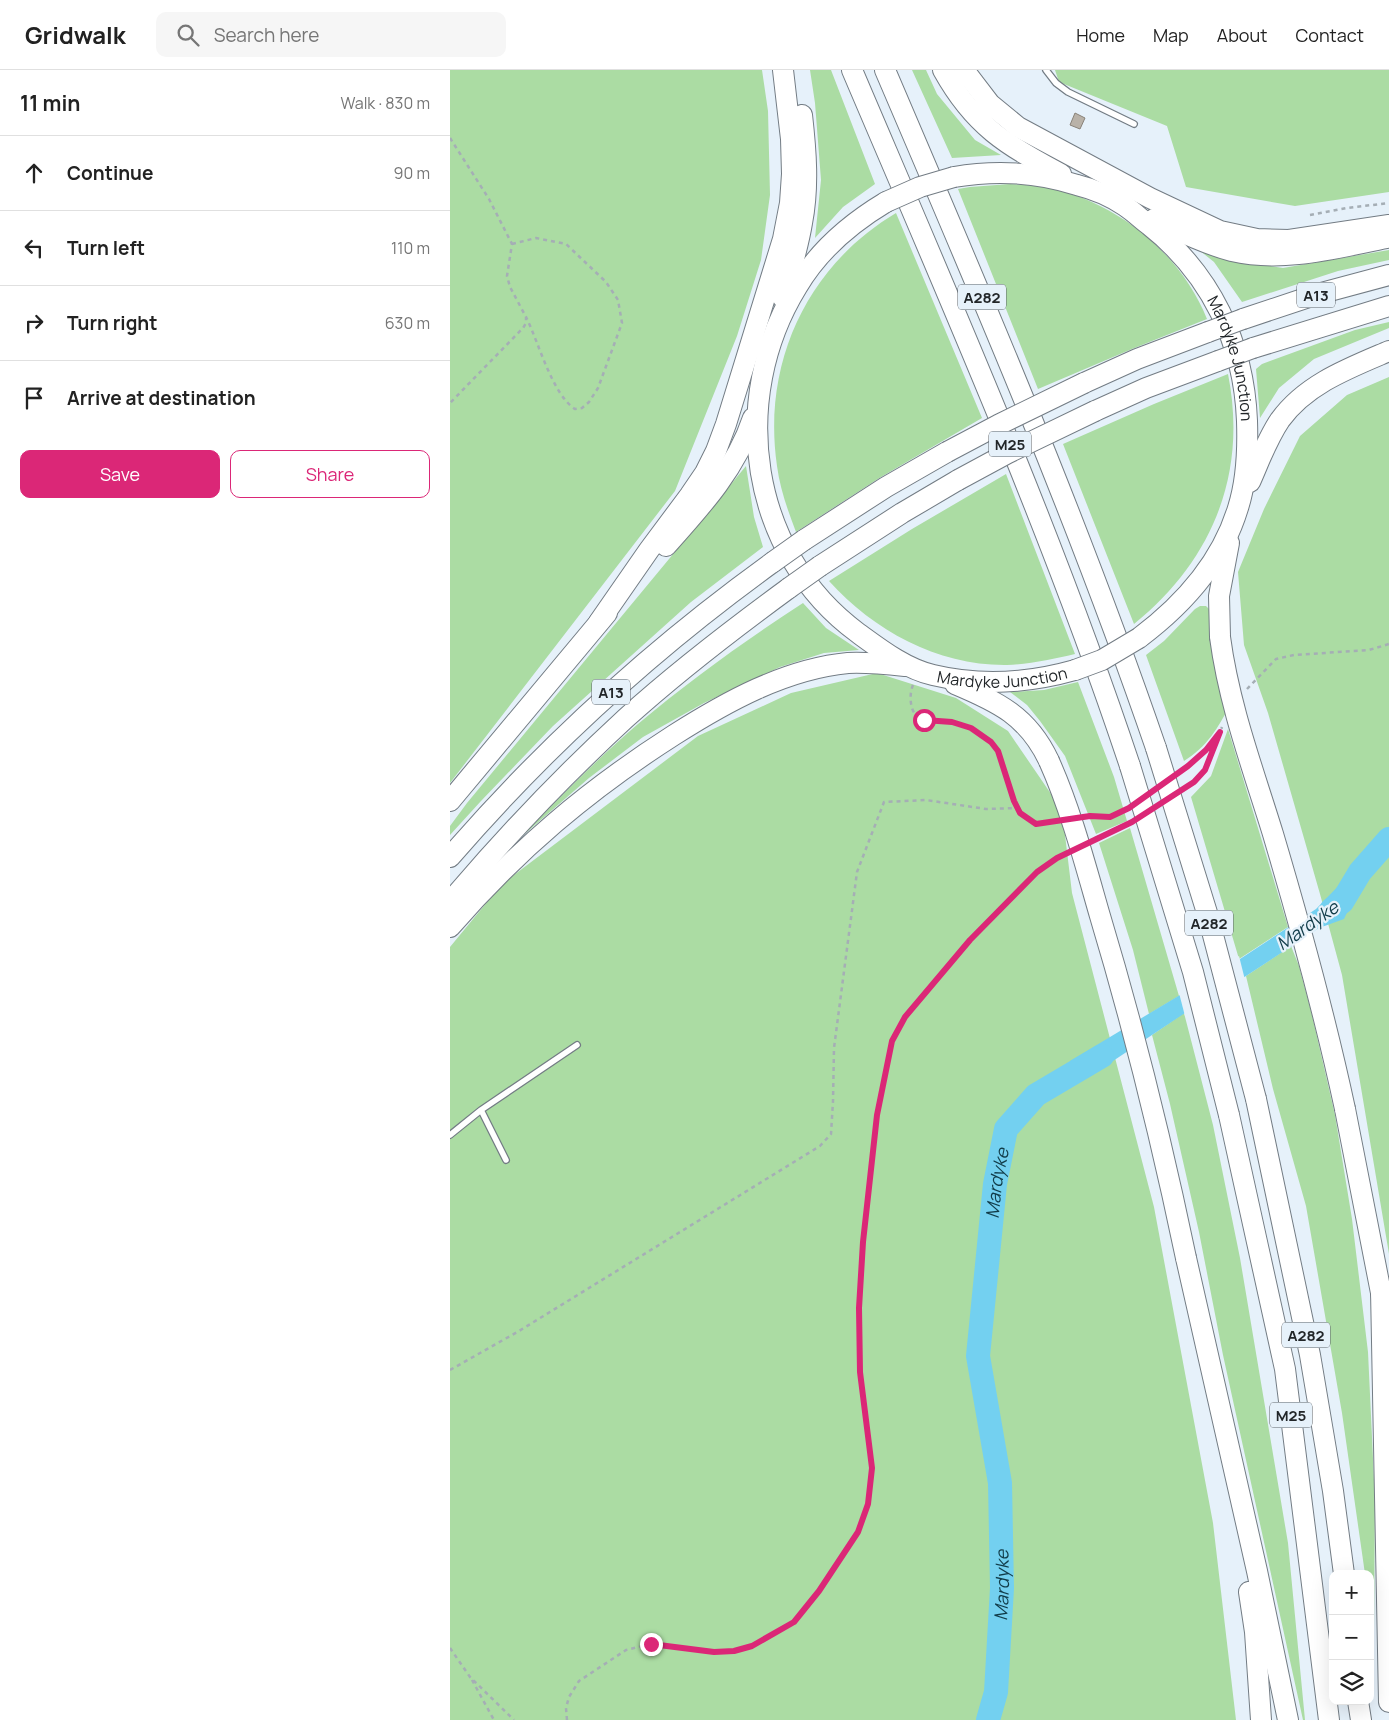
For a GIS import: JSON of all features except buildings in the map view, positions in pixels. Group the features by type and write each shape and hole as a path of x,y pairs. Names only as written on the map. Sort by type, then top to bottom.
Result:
{"highway":[{"path":"599,622 648,550 690,496 705,473 726,424 783,239 790,203 792,174 791,139 783,70"},
{"path":"774,334 797,247 805,204 805,139 796,70"},
{"name":"M25","path":"852,70 935,262 1032,499 1085,635 1130,766 1185,945 1229,1115 1285,1369 1329,1720"},
{"name":"A282","path":"885,70 1013,371 1062,493 1130,672 1156,748 1208,916 1256,1099 1310,1356 1333,1491 1343,1570"},
{"path":"943,70 960,98 992,133 1022,153 1101,194"},
{"path":"964,70 990,104 1018,128 1150,198 1220,231 1257,239 1289,240 1389,225"},
{"name":"Mardyke Junction","path":"984,173 1022,173 1080,185 1101,194 1125,206 1168,241 1188,262 1215,301 1225,321 1236,349 1244,392 1247,444 1246,472 1237,512 1220,548 1202,577 1179,604 1139,638 1102,660 1075,670 1036,679 1016,681 977,681 920,670 870,642 838,616 813,590 793,563 773,517 763,484 757,449 757,406 760,382 774,334 784,310 798,285 830,244 850,227 886,202 920,187 954,177 984,173"},
{"path":"1125,206 1206,242 1232,251 1257,255 1296,255 1389,238"},
{"name":"A13","path":"450,857 532,768 603,699 678,634 804,540 886,487 1015,416 1136,359 1243,319 1318,294 1389,275"},
{"name":"A13","path":"450,902 509,834 563,778 627,718 735,627 820,566 902,512 1024,446 1146,388 1253,348 1389,306"},
{"path":"1389,350 1332,377 1307,392 1297,400 1271,434 1237,512 1219,596 1220,637 1231,697 1304,944 1331,1045 1389,1337"},
{"path":"450,801 599,622 685,526 730,468 746,438 757,406"},
{"path":"450,927 516,856 572,807 629,764 703,716 759,688 802,672 849,663 920,670 978,694 1009,710 1034,736 1049,761 1062,791 1126,1006 1159,1134 1288,1720"},
{"path":"1381,1290 1389,1702"},
{"path":"1225,1429 1255,1632 1261,1720"},
{"path":"1358,1705 1360,1720"}],"lane":[{"path":"1046,70 1056,83 1068,92 1134,124"},
{"path":"450,1134 481,1110 577,1045"},
{"path":"481,1110 506,1160"}],"path":[{"path":"450,138 489,199 512,244 508,276 510,287 535,334 555,385 568,405 575,410 582,408 589,402 598,388 622,323 618,300 606,282 566,244 536,238 512,244"},
{"path":"1310,215 1389,203"},
{"path":"450,403 523,328 526,323 526,317"},
{"path":"1246,689 1276,659 1294,655 1369,650 1389,644"},
{"path":"920,670 912,688 910,703 913,712 918,718 952,722 971,728 991,742 998,751 1020,813 1036,824 1064,821"},
{"path":"1179,792 1194,782 1205,770 1224,721"},
{"path":"1181,772 1206,750 1220,732"},
{"path":"450,1370 519,1331 820,1146 830,1134 834,1048 857,872 884,802 926,800 986,810 1017,808"},
{"path":"1081,818 1090,816 1110,817 1129,808"},
{"path":"1090,841 1132,822"},
{"path":"567,1720 566,1708 569,1698 579,1681 626,1650 651,1644 714,1652 734,1651 752,1646 794,1622 819,1591 858,1532 868,1504 872,1468 860,1372 859,1308 863,1242 877,1115 892,1041 905,1017 970,940 1037,872 1065,854"},
{"path":"450,1648 470,1677 494,1720"},
{"path":"470,1677 514,1720"}],"green space":[{"path":"450,70 762,70 768,111 770,195 761,260 737,336 675,491 450,783"},
{"path":"810,70 831,70 875,184 843,207 815,238 821,180 815,103"},
{"path":"912,70 926,70 937,94 975,140 1001,155 952,158"},
{"path":"1055,70 1389,70 1389,192 1295,206 1186,187 1167,126 1059,82"},
{"path":"1010,184 1041,186 1068,193 1094,203 1118,216 1162,250 1180,271 1195,294 1207,319 1038,389 958,189"},
{"path":"896,213 982,418 881,477 796,532 780,483 774,428 777,390 785,355 798,321 815,289 838,260 865,235"},
{"path":"1199,250 1283,268 1389,250 1389,260 1338,271 1242,302 1214,262"},
{"path":"1389,322 1389,328 1314,359 1279,388 1260,418 1256,369 1262,364 1355,330"},
{"path":"1228,374 1233,411 1233,446 1228,480 1218,513 1203,544 1184,572 1161,599 1134,624 1063,444"},
{"path":"1389,377 1389,1254 1342,975 1268,713 1244,645 1238,572 1264,509 1300,436 1347,395"},
{"path":"746,466 754,517 763,547 691,602 553,726 450,835 450,826 467,803"},
{"path":"1006,474 1075,654 1007,665 982,664 933,652 887,630 847,599 829,581 912,529"},
{"path":"803,603 826,628 859,650 824,653 780,667 704,703 643,737 589,778 520,838 563,794 638,724 719,661"},
{"path":"1200,606 1206,606 1210,610 1230,705 1211,736 1199,750 1184,761 1146,655 1164,641"},
{"path":"877,673 956,698 1008,731 1062,810 1072,893 1154,1207 1213,1523 1236,1720 450,1720 450,947 502,884 698,736 791,693"},
{"path":"1078,682 1114,777 1127,821 1096,834 1065,756 1027,705 1010,692 1044,690"},
{"path":"1228,729 1288,927 1239,959 1191,797 1211,776"},
{"path":"1130,828 1179,996 1149,1014 1133,950 1099,843"},
{"path":"1291,946 1299,966 1312,1015 1335,1115 1352,1219 1368,1352 1375,1501 1374,1630 1374,1570 1364,1570 1342,1413 1306,1206 1273,1089 1246,976"},
{"path":"1184,1013 1213,1125 1240,1258 1288,1543 1305,1720 1303,1720 1223,1355 1199,1232 1152,1035"}],"water":[{"path":"1348,876 1357,891 1344,919 1319,928 1185,1013 1089,1077 1079,1080 1070,1061 1240,959 1316,909"}],"pier":[{"path":"1239,956 1245,980 1185,1016 1179,993"}],"waterway":[{"name":"Mardyke","path":"1332,909 1342,902 1360,872 1389,839"},
{"name":"Mardyke","path":"988,1720 996,1692 1002,1588 1000,1483 978,1356 995,1184 1006,1129 1036,1095 1102,1056"}],"route":[{"path":"651,1644 714,1652 734,1651 752,1646 794,1622 819,1591 858,1532 868,1504 872,1468 860,1372 859,1308 863,1242 877,1115 892,1041 905,1017 970,940 1037,872 1057,858 1099,836 1132,822 1194,782 1205,770 1220,732 1206,750 1188,766 1129,808 1110,817 1090,816 1036,824 1020,813 1014,801 998,751 991,742 971,728 952,722 924,720"}]}
